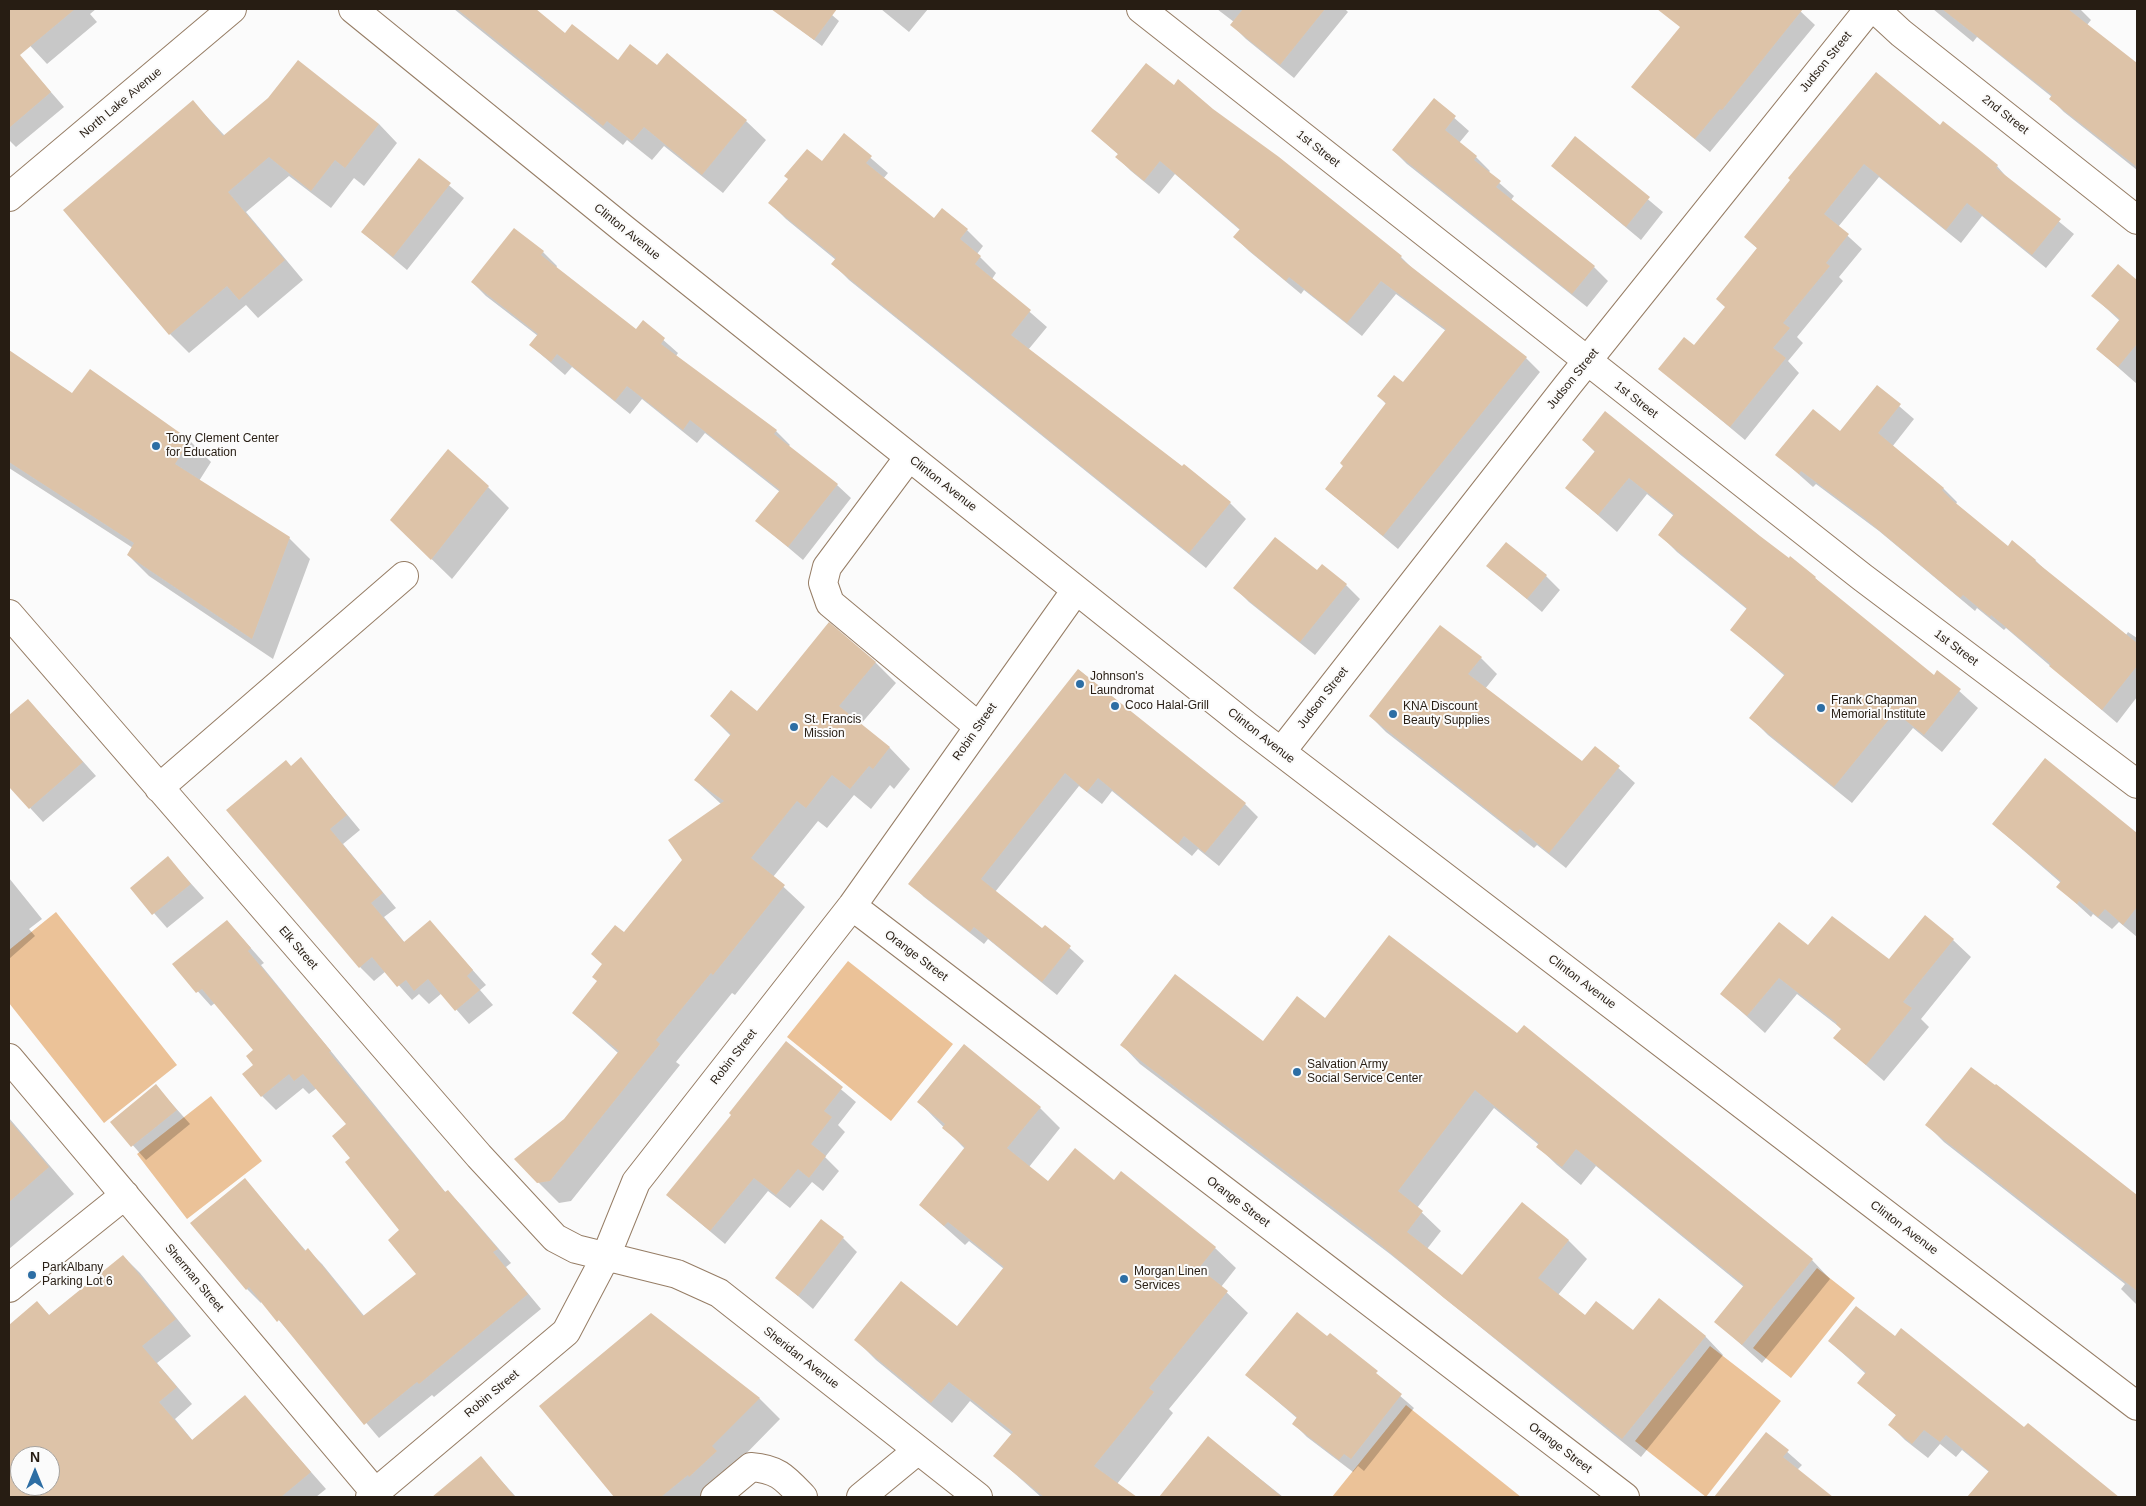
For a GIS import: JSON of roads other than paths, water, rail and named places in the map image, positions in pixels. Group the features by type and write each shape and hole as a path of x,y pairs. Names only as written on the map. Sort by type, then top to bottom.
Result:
{"street":[{"name":"North Lake Avenue","path":"9,197 232,9"},
{"name":"Clinton Avenue","path":"353,9 625,230 1281,752 2137,1406"},
{"name":"1st Street","path":"1141,9 1862,577 2137,784"},
{"name":"Judson Street","path":"1281,752 1587,362 1869,9"},
{"name":"2nd Street","path":"1875,9 1901,33 2137,220"},
{"path":"909,457 827,567 823,583 830,603 979,727"},
{"path":"159,788 404,576"},
{"name":"Robin Street","path":"375,1496 566,1332 606,1256 636,1182 852,906 1076,590"},
{"name":"Elk Street","path":"9,614 479,1156 555,1238 576,1249 606,1256"},
{"name":"Orange Street","path":"852,906 1625,1497"},
{"name":"Sherman Street","path":"9,1058 375,1496"},
{"path":"9,1288 125,1195"},
{"name":"Sheridan Avenue","path":"606,1256 677,1274 719,1294 978,1497"},
{"path":"861,1497 918,1450"},
{"path":"715,1497 751,1467 769,1468 781,1475 803,1497"}],"place":[{"name":"Tony Clement Center for Education","path":"156,446"},
{"name":"Johnson's Laundromat","path":"1080,684"},
{"name":"Coco Halal-Grill","path":"1115,706"},
{"name":"Frank Chapman Memorial Institute","path":"1821,708"},
{"name":"KNA Discount Beauty Supplies","path":"1393,714"},
{"name":"St. Francis Mission","path":"794,727"},
{"name":"Salvation Army Social Service Center","path":"1297,1072"},
{"name":"ParkAlbany Parking Lot 6","path":"32,1275"},
{"name":"Morgan Linen Services","path":"1124,1279"}]}
